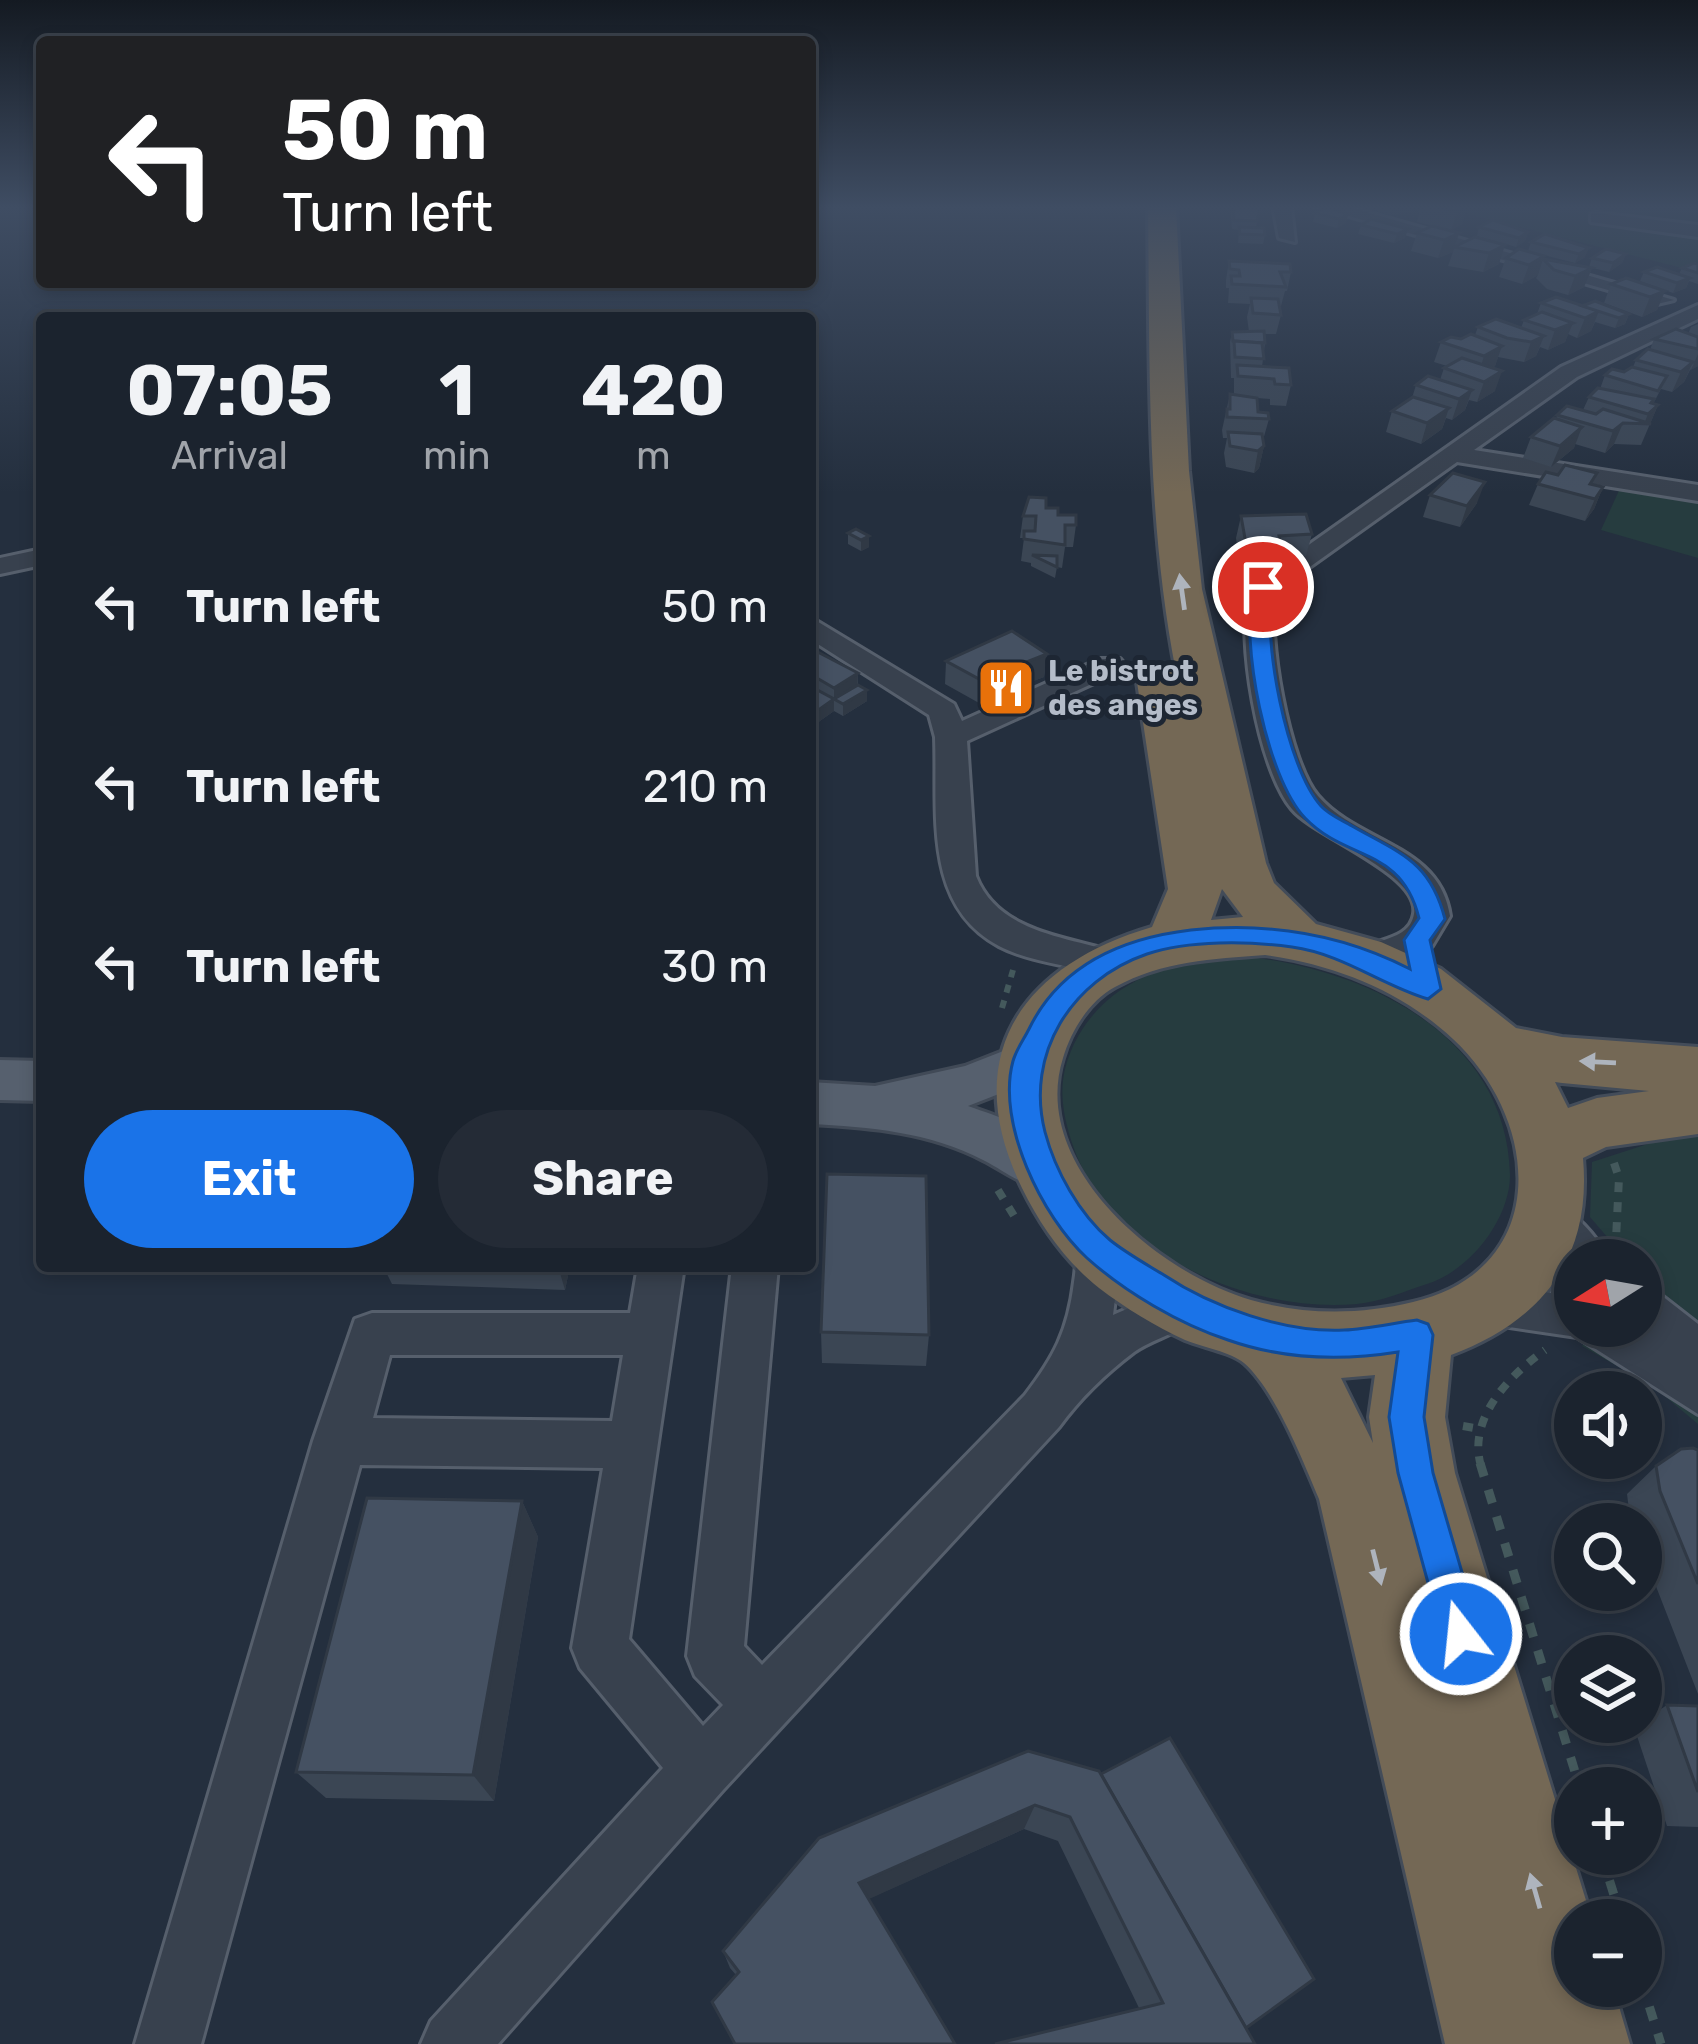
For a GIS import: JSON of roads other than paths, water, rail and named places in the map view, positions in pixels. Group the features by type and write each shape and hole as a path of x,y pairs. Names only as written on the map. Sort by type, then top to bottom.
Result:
{"highway":[{"path":"1143,301 1145,576 1195,889 1175,939"},
{"path":"1165,301 1170,472 1185,612 1238,863 1251,892 1296,938"},
{"path":"1434,1394 1341,1346 1233,1328 1182,1305 1099,1250 1061,1205 1039,1166 1025,1111 1024,996 1146,944 1175,939 1236,934 1296,938 1404,963 1498,1047 1532,1099 1550,1144 1554,1191 1568,1239"},
{"path":"1498,1047 1562,1060 1698,1070"},
{"path":"1550,1144 1598,1123 1698,1109"},
{"path":"1554,1251 1485,1306 1434,1394 1435,1544 1580,2044"},
{"path":"1267,1336 1316,1405 1358,1498 1495,2044"}],"main road":[{"path":"835,1104 972,1085 1024,996"},
{"path":"0,1080 36,1082"},
{"path":"835,1104 947,1119 1001,1139 1039,1166"}],"street":[{"path":"1668,301 1698,311"},
{"path":"1404,963 1432,919 1424,887 1409,869 1315,815 1290,780 1258,644 1257,611 1263,587 1569,372 1698,311"},
{"path":"1454,454 1698,493"},
{"path":"0,566 36,557"},
{"path":"816,630 943,711 950,736 958,876 1024,996"},
{"path":"950,736 1110,665"},
{"path":"454,2044 702,1769 1058,1389 1080,1360 1097,1284 1099,1250"},
{"path":"660,1272 600,1648 702,1769"},
{"path":"754,1272 715,1656 763,1706"},
{"path":"1058,1389 1120,1335 1182,1305"},
{"path":"1485,1306 1554,1323"},
{"path":"1662,1324 1698,1353"},
{"path":"168,2044 372,1334 650,1334"},
{"path":"1613,1347 1698,1391"},
{"path":"338,1441 632,1445"}],"place":[{"name":"Le bistrot des anges","path":"1006,688"}]}
